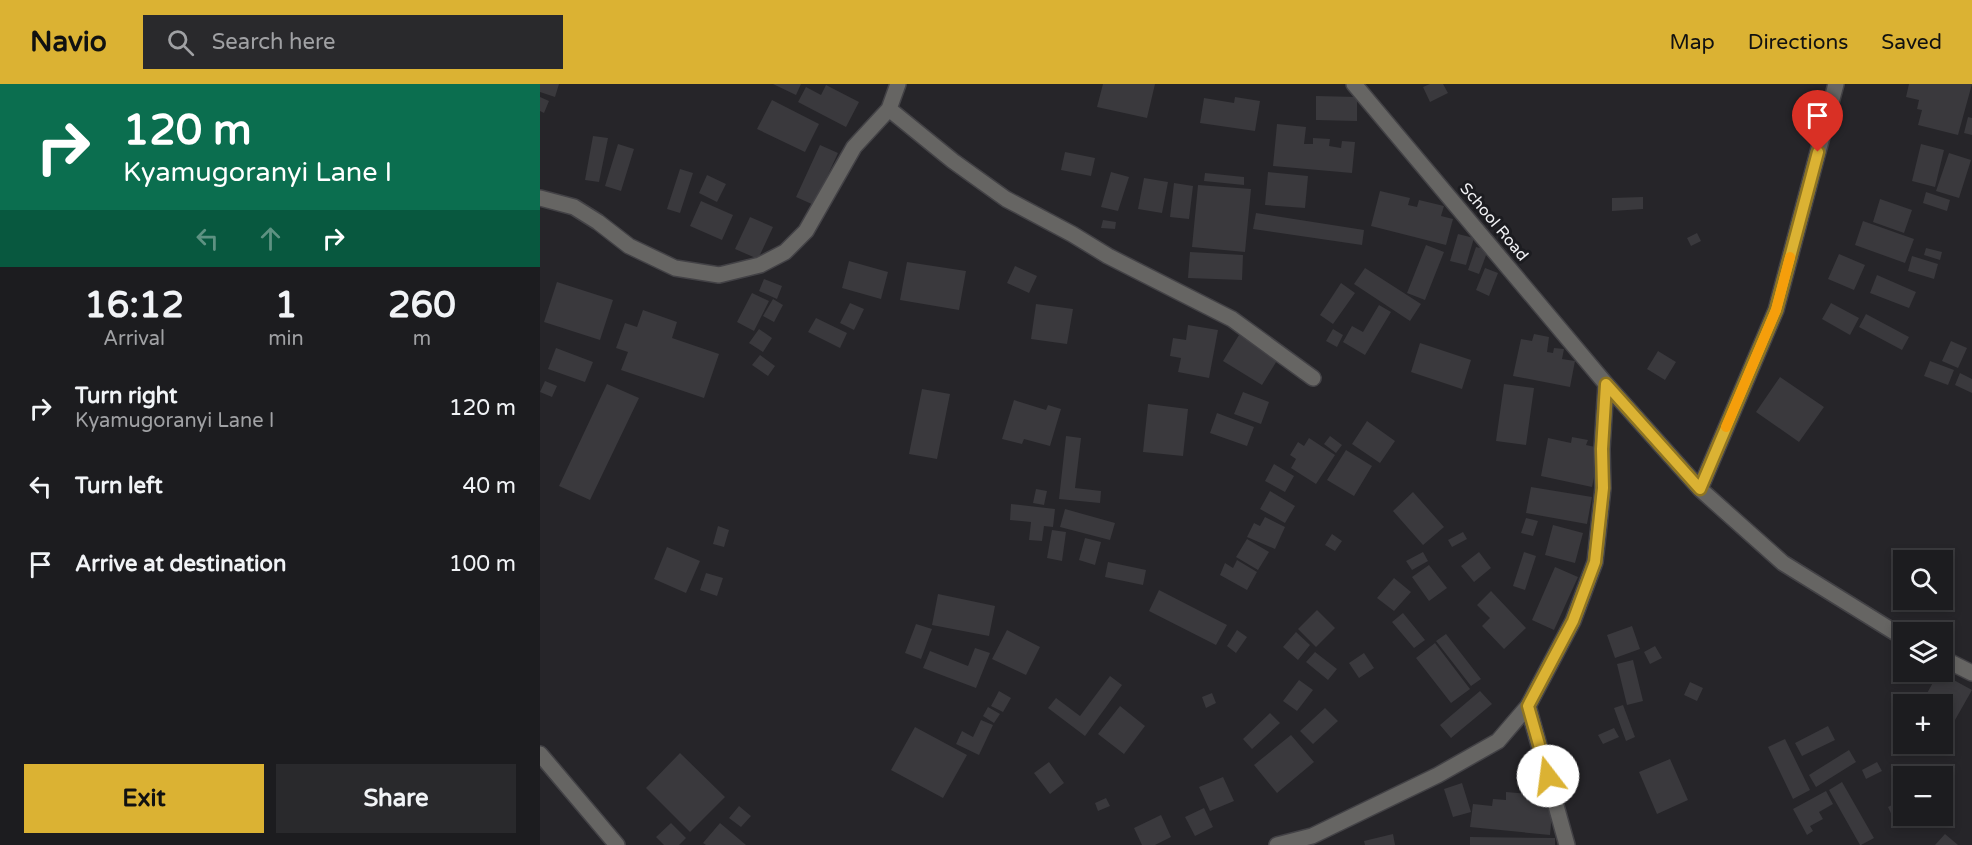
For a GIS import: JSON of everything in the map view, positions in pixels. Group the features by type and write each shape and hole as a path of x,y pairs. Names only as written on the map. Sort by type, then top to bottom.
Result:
{"street":[{"path":"540,198 574,207 629,246 675,268 719,275 760,265 785,252 806,231 854,147 888,109 898,84"},
{"name":"School Road","path":"1354,84 1606,384 1700,489 1783,563 1893,631"},
{"path":"1700,489 1776,310 1836,84"},
{"path":"888,109 953,161 1006,199 1117,261 1232,319 1313,378"},
{"path":"1281,844 1312,836 1438,775 1498,741 1528,706 1573,621 1595,562 1603,488 1602,449 1606,384"},
{"path":"1953,664 1972,673"},
{"path":"1528,706 1567,845"},
{"path":"540,754 617,845"}],"building":[{"path":"540,84 559,84 555,97 540,92"},
{"path":"773,84 801,84 796,95"},
{"path":"1103,84 1155,84 1147,118 1097,107"},
{"path":"1430,84 1443,84 1448,93 1430,102 1423,87"},
{"path":"1909,84 1972,84 1958,135 1918,125 1922,110 1917,109 1919,100 1906,97"},
{"path":"826,85 859,102 846,127 798,102 806,87 821,95"},
{"path":"1316,96 1357,97 1357,121 1316,120"},
{"path":"540,97 549,101 544,113 540,111"},
{"path":"1235,97 1260,101 1255,131 1200,123 1204,98 1234,103"},
{"path":"772,100 819,124 805,152 757,129"},
{"path":"1968,117 1972,118 1972,135 1964,133"},
{"path":"1277,124 1306,127 1304,144 1313,144 1313,138 1330,139 1329,146 1341,148 1342,141 1355,142 1352,173 1273,166"},
{"path":"593,136 608,138 599,182 585,180"},
{"path":"618,144 634,149 621,191 605,186"},
{"path":"1921,144 1944,150 1935,187 1912,181"},
{"path":"820,145 838,153 814,205 796,197"},
{"path":"1065,152 1095,158 1091,176 1061,170"},
{"path":"1949,153 1971,160 1959,198 1936,191"},
{"path":"680,169 693,173 680,213 667,209"},
{"path":"1111,172 1129,177 1118,211 1101,207"},
{"path":"1268,172 1308,176 1305,208 1265,205"},
{"path":"1205,173 1244,177 1244,185 1204,181"},
{"path":"707,175 726,184 717,202 699,193"},
{"path":"1144,178 1168,182 1162,213 1138,209"},
{"path":"1174,183 1193,186 1189,219 1170,217"},
{"path":"1198,185 1251,189 1245,252 1192,247"},
{"path":"1380,191 1410,198 1408,205 1417,207 1419,200 1444,206 1441,216 1453,219 1446,245 1371,226"},
{"path":"1926,192 1950,200 1947,211 1923,203"},
{"path":"1643,197 1643,209 1612,211 1612,198"},
{"path":"1880,199 1912,210 1904,233 1873,222"},
{"path":"701,201 733,215 722,240 690,226"},
{"path":"1256,213 1364,230 1362,245 1253,229"},
{"path":"750,217 773,227 758,259 735,249"},
{"path":"1103,220 1116,222 1115,229 1101,228"},
{"path":"1863,221 1914,239 1905,263 1855,245"},
{"path":"1697,233 1701,241 1691,246 1687,238"},
{"path":"1458,234 1474,238 1466,265 1450,261"},
{"path":"1426,245 1444,252 1425,300 1407,293"},
{"path":"1476,247 1488,250 1479,274 1468,270"},
{"path":"1926,248 1942,252 1940,260 1924,255"},
{"path":"1190,252 1243,255 1242,280 1188,278"},
{"path":"1839,254 1865,265 1854,290 1828,279"},
{"path":"1912,256 1938,264 1934,279 1908,271"},
{"path":"849,261 888,272 881,299 842,288"},
{"path":"907,262 966,271 959,310 900,300"},
{"path":"1015,266 1037,276 1029,293 1007,283"},
{"path":"1365,268 1421,304 1410,321 1354,284"},
{"path":"1485,268 1498,273 1489,296 1476,290"},
{"path":"1877,275 1916,292 1909,308 1870,293"},
{"path":"764,279 782,286 777,299 759,291"},
{"path":"557,282 613,300 600,340 544,322"},
{"path":"1341,283 1355,293 1333,324 1320,315"},
{"path":"752,293 769,301 754,331 737,322"},
{"path":"773,299 783,305 774,322 763,316"},
{"path":"850,303 864,309 854,330 840,323"},
{"path":"1831,303 1859,318 1850,335 1822,319"},
{"path":"1036,304 1073,309 1067,344 1031,339"},
{"path":"1379,305 1391,312 1365,355 1343,342 1352,326 1363,332"},
{"path":"643,310 677,322 672,338 719,354 704,398 621,370 628,352 616,348 625,323 637,327"},
{"path":"1866,314 1909,337 1902,350 1859,327"},
{"path":"816,318 847,333 840,348 808,332"},
{"path":"1188,325 1218,330 1209,378 1178,372 1181,358 1170,356 1173,338 1186,340"},
{"path":"759,329 772,338 763,352 749,343"},
{"path":"1333,329 1343,335 1337,347 1326,341"},
{"path":"1534,334 1549,337 1547,352 1553,353 1554,348 1564,349 1562,359 1575,361 1570,387 1513,376 1521,339 1532,341"},
{"path":"1239,335 1278,359 1262,385 1223,361"},
{"path":"1951,341 1967,348 1958,368 1942,361"},
{"path":"1420,343 1471,360 1462,389 1411,372"},
{"path":"556,348 593,362 585,382 548,369"},
{"path":"1658,351 1676,362 1665,380 1647,369"},
{"path":"760,355 775,366 768,376 752,365"},
{"path":"1930,361 1954,370 1948,385 1924,376"},
{"path":"1960,373 1972,379 1972,393 1955,385"},
{"path":"1780,377 1824,407 1799,442 1756,412"},
{"path":"545,381 557,386 552,397 540,392"},
{"path":"607,384 639,398 590,500 559,486"},
{"path":"1504,384 1534,388 1526,445 1496,441"},
{"path":"922,389 950,394 937,459 909,454"},
{"path":"1243,392 1269,402 1261,424 1234,414"},
{"path":"1014,400 1046,410 1048,405 1061,409 1050,446 1024,439 1022,444 1002,439"},
{"path":"1148,404 1188,409 1183,456 1143,452"},
{"path":"1217,413 1254,427 1247,446 1210,433"},
{"path":"1367,421 1395,441 1380,463 1352,444"},
{"path":"1066,436 1081,438 1075,488 1101,491 1100,503 1059,499"},
{"path":"1330,436 1342,445 1336,453 1324,444"},
{"path":"1572,437 1588,440 1586,445 1600,448 1592,487 1541,476 1548,438 1571,443"},
{"path":"1309,438 1335,455 1316,484 1291,468 1296,459 1290,455 1298,442 1304,446"},
{"path":"1346,450 1372,466 1354,496 1327,480"},
{"path":"1274,464 1294,476 1285,492 1265,481"},
{"path":"1531,487 1592,497 1587,524 1526,513"},
{"path":"1036,489 1047,491 1044,505 1033,503"},
{"path":"1270,491 1295,506 1285,523 1260,509"},
{"path":"1413,492 1444,527 1423,545 1393,511"},
{"path":"1011,504 1055,509 1053,527 1044,526 1042,541 1029,540 1031,522 1010,520"},
{"path":"1065,509 1115,523 1110,540 1060,527"},
{"path":"1265,517 1285,527 1275,549 1247,537 1254,523 1260,526"},
{"path":"1526,518 1538,521 1533,536 1521,533"},
{"path":"1553,525 1583,533 1575,563 1545,555"},
{"path":"718,526 729,530 724,547 713,544"},
{"path":"1052,530 1066,532 1062,561 1047,558"},
{"path":"1463,532 1467,539 1452,547 1448,540"},
{"path":"1332,534 1342,541 1335,551 1325,545"},
{"path":"1085,538 1101,542 1095,565 1079,560"},
{"path":"1247,539 1269,552 1258,570 1236,557"},
{"path":"667,547 700,561 686,593 654,579"},
{"path":"1423,552 1428,561 1412,570 1406,561"},
{"path":"1479,552 1491,568 1474,582 1461,566"},
{"path":"1524,552 1536,556 1525,590 1513,586"},
{"path":"1237,560 1257,572 1247,590 1220,575 1225,563 1233,568"},
{"path":"1108,562 1146,570 1143,585 1105,577"},
{"path":"1429,565 1447,588 1429,601 1412,577"},
{"path":"1555,567 1578,577 1554,630 1532,620"},
{"path":"706,573 723,578 717,596 700,590"},
{"path":"1394,578 1411,592 1394,611 1377,598"},
{"path":"1159,590 1227,625 1216,645 1149,611"},
{"path":"1491,591 1526,628 1504,649 1482,626 1490,618 1477,605"},
{"path":"938,594 995,606 989,636 932,625"},
{"path":"1317,610 1335,628 1316,647 1298,629"},
{"path":"1403,613 1425,640 1414,648 1392,622"},
{"path":"916,624 932,629 921,659 905,653"},
{"path":"1632,626 1640,649 1615,658 1607,635"},
{"path":"1007,630 1040,647 1026,675 992,659"},
{"path":"1237,630 1247,637 1236,653 1227,646"},
{"path":"1296,632 1310,645 1298,660 1283,647"},
{"path":"1446,634 1481,679 1471,686 1436,641"},
{"path":"1435,643 1470,689 1451,703 1416,658"},
{"path":"1655,646 1662,658 1650,664 1644,652"},
{"path":"975,648 990,653 976,688 923,668 930,651 968,666"},
{"path":"1315,652 1337,669 1328,680 1306,662"},
{"path":"1364,653 1374,668 1359,678 1349,663"},
{"path":"1633,660 1643,701 1627,705 1617,664"},
{"path":"1110,676 1122,685 1085,736 1048,708 1056,698 1080,716"},
{"path":"1299,680 1313,690 1297,711 1283,701"},
{"path":"1953,680 1972,690 1955,720 1953,719 1953,694 1927,694 1933,682 1953,682"},
{"path":"1690,682 1703,688 1697,701 1684,695"},
{"path":"999,691 1011,698 1003,712 991,706"},
{"path":"1480,691 1492,704 1451,738 1440,725"},
{"path":"1212,693 1216,703 1206,708 1202,697"},
{"path":"1623,705 1635,737 1626,741 1614,708"},
{"path":"1120,706 1145,726 1124,754 1098,734"},
{"path":"988,707 1000,714 994,723 983,716"},
{"path":"1325,708 1338,721 1313,744 1300,731"},
{"path":"1270,713 1280,723 1252,749 1243,739"},
{"path":"981,720 993,725 979,755 956,744 962,731 973,737"},
{"path":"1828,726 1835,740 1802,756 1795,743"},
{"path":"915,727 967,755 943,798 891,770"},
{"path":"1614,728 1619,737 1603,744 1598,735"},
{"path":"1291,735 1314,762 1277,793 1254,765"},
{"path":"1785,739 1810,790 1793,799 1768,747"},
{"path":"1849,750 1856,762 1816,787 1809,775"},
{"path":"680,753 725,797 690,832 646,788"},
{"path":"1670,759 1688,800 1657,814 1639,772"},
{"path":"1049,762 1064,783 1050,794 1034,773"},
{"path":"1877,762 1882,771 1866,779 1862,770"},
{"path":"1223,777 1234,801 1210,811 1199,787"},
{"path":"1842,782 1874,838 1861,845 1829,790"},
{"path":"1462,783 1471,812 1453,817 1444,789"},
{"path":"1826,791 1833,804 1819,812 1823,819 1810,826 1813,831 1807,835 1793,809"},
{"path":"1506,792 1529,794 1528,801 1553,804 1550,835 1470,827 1473,804 1492,806 1493,799 1506,800"},
{"path":"1106,798 1110,806 1098,811 1095,803"},
{"path":"1893,804 1893,818 1888,807"},
{"path":"739,806 751,816 741,827 729,818"},
{"path":"1204,808 1213,827 1195,836 1185,817"},
{"path":"1161,815 1171,837 1155,845 1142,845 1134,828"},
{"path":"671,823 686,838 679,845 664,845 656,837"},
{"path":"720,823 746,845 706,845 703,843"},
{"path":"1393,834 1395,845 1365,845 1364,841"},
{"path":"1945,834 1958,845 1935,845"},
{"path":"1470,837 1555,838 1555,845 1470,845"}],"slow traffic":[{"path":"1726,427 1776,310 1790,257"}],"route":[{"path":"1548,776 1528,706 1573,621 1595,562 1603,488 1602,449 1606,384 1700,489 1776,310 1818,152"}]}
